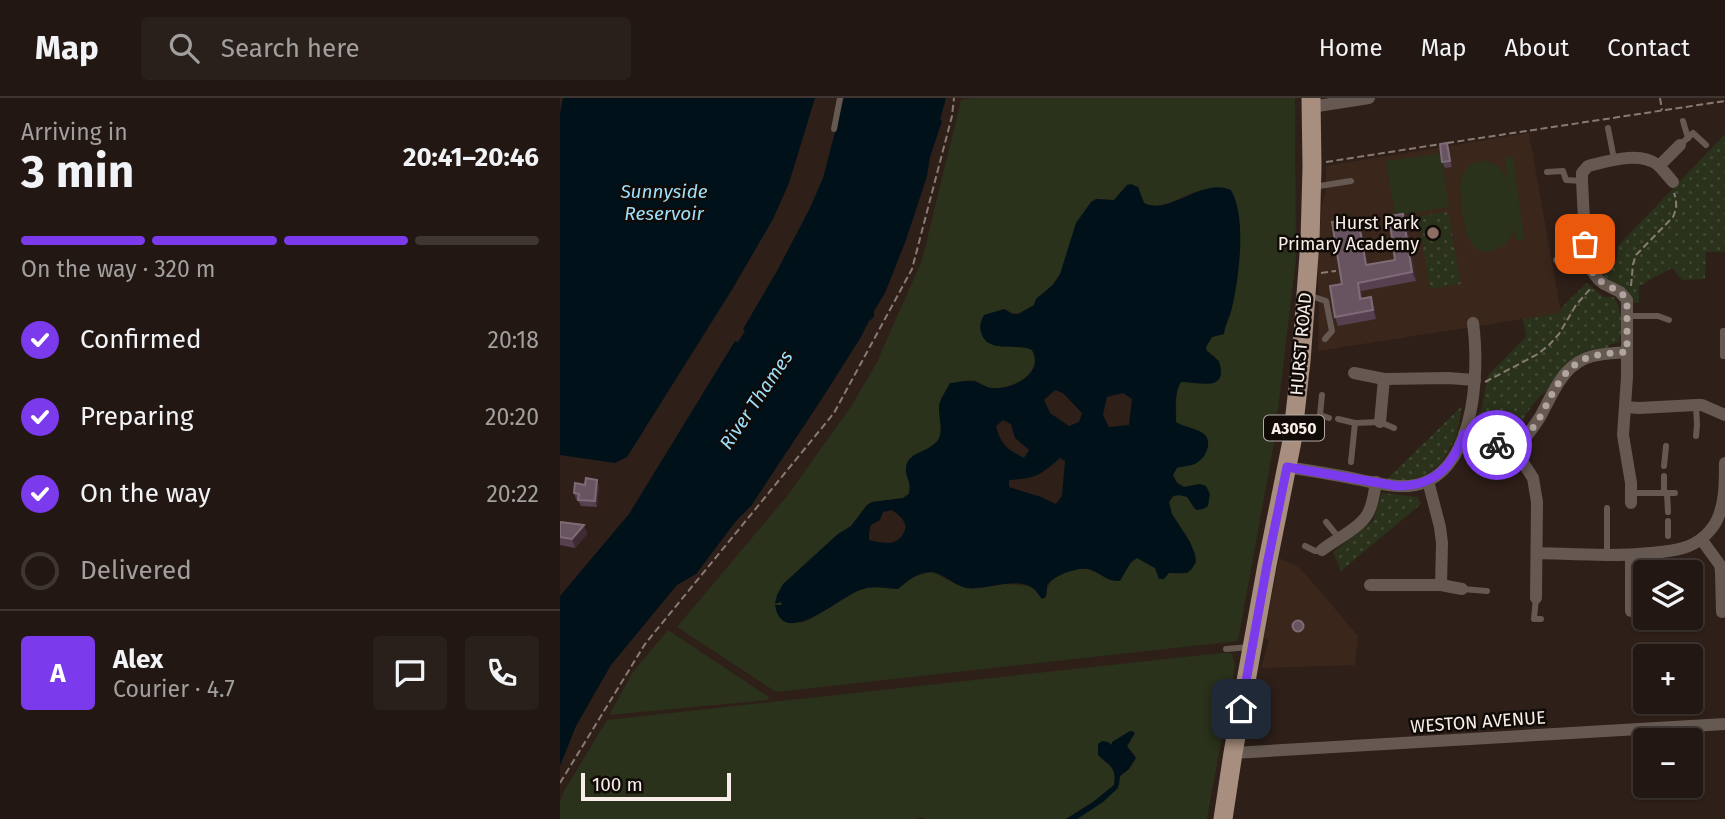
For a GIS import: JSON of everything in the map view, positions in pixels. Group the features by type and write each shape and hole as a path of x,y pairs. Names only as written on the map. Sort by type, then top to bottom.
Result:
{"main road":[{"name":"HURST ROAD","path":"1233,753 1292,441 1306,299 1311,187 1311,102"},
{"name":"A3050","path":"1223,819 1233,753"}],"street":[{"path":"1311,102 1369,98"},
{"path":"1659,166 1684,141"},
{"path":"1631,498 1623,435 1627,300 1624,295 1598,279 1589,267 1586,257 1583,173 1588,166 1642,158 1659,166 1673,182"},
{"path":"1287,467 1409,486 1428,481 1448,466 1464,434 1475,383 1477,359 1473,323"},
{"path":"1513,453 1569,369 1594,355 1627,352"},
{"path":"1354,373 1384,379 1448,378 1475,383"},
{"path":"1380,422 1384,379"},
{"path":"1625,407 1702,405 1725,415"},
{"path":"1464,434 1496,444 1513,453 1533,478 1537,502 1536,598"},
{"path":"1537,553 1631,555 1682,548 1701,539 1716,522 1724,502 1725,463"},
{"path":"1428,481 1440,527 1441,585"},
{"path":"1322,550 1366,517 1376,482"},
{"path":"1701,539 1720,565 1722,612"},
{"path":"1630,611 1631,555"},
{"path":"1370,585 1441,585 1462,589"},
{"name":"WESTON AVENUE","path":"1233,753 1725,724"}],"lane":[{"path":"834,129 840,98"},
{"path":"1683,121 1684,141"},
{"path":"1608,128 1614,161"},
{"path":"1684,141 1693,133 1706,145"},
{"path":"1547,172 1563,172 1566,180 1582,181"},
{"path":"1311,187 1352,181"},
{"path":"1556,260 1607,256"},
{"path":"1306,299 1314,297 1326,301 1332,331"},
{"path":"1627,316 1658,316 1669,320"},
{"path":"1332,331 1341,331"},
{"path":"1325,339 1332,331"},
{"path":"1721,331 1723,356"},
{"path":"1322,395 1320,415 1329,418"},
{"path":"1696,405 1696,436"},
{"path":"1338,419 1355,424 1380,422 1394,428"},
{"path":"1351,462 1355,424"},
{"path":"1664,466 1666,446"},
{"path":"1664,476 1668,512"},
{"path":"1631,498 1675,493"},
{"path":"1606,555 1607,508"},
{"path":"1668,521 1668,536"},
{"path":"1326,522 1339,538"},
{"path":"1305,546 1315,551 1322,550"},
{"path":"1462,589 1487,591"},
{"path":"1536,598 1534,619 1541,619"},
{"path":"1226,649 1252,647"}],"path":[{"path":"560,783 645,644 834,414 912,269 952,116 954,98"},
{"path":"1660,98 1662,110"},
{"path":"1328,162 1725,101"},
{"path":"1624,295 1633,283 1636,255 1676,212 1673,182"},
{"path":"1313,274 1336,271"},
{"path":"1475,383 1538,354 1549,345 1559,334 1576,305 1598,279"}],"shaded area":[{"name":"Hurst Park Primary Academy","path":"1529,133 1561,313 1318,351 1317,258 1326,189 1326,166"},
{"path":"1279,558 1300,568 1358,636 1355,665 1261,668 1269,640 1264,638"}],"green space":[{"path":"1295,98 1296,259 1274,443 1238,641 776,692 677,627 787,496 852,405 877,362 922,260 961,100","holes":["1127,185 1138,187 1144,203 1156,206 1192,193 1226,188 1230,315 1223,334 1212,337 1206,347 1207,351 1216,357 1186,382 1181,382 1177,397 1176,422 1196,464 1179,467 1174,470 1173,476 1184,487 1200,484 1194,509 1187,496 1175,495 1169,502 1172,514 1190,542 1183,574 1166,574 1137,558 1110,581 1090,570 1069,571 1051,582 1047,594 1029,586 1005,584 981,588 956,584 930,572 913,577 898,589 873,587 859,590 800,623 776,605 782,605 781,601 818,553 851,526 867,505 903,498 908,494 910,486 906,469 913,456 928,449 939,439 939,404 974,380 989,388 1003,387 1019,382 1031,372 1035,358 1032,350 1024,346 1003,347 1006,309 1016,313 1027,311 1055,281 1096,199 1114,200"]},
{"path":"1725,134 1725,252 1706,252 1705,279 1682,280 1672,268 1639,286 1639,303 1634,303 1625,289 1603,275 1617,259 1618,246"},
{"path":"1441,153 1449,207 1395,216 1386,161"},
{"path":"1513,156 1524,239 1516,240 1514,229 1503,245 1485,252 1477,249 1466,231 1460,186 1467,169 1479,161 1494,164 1507,177 1505,157"},
{"path":"1448,212 1461,284 1430,289 1418,216"},
{"path":"1587,283 1604,297 1613,297 1619,306 1619,342 1609,345 1609,348 1540,397 1527,413 1522,430 1513,440 1508,441 1477,430 1475,420 1481,411 1488,375 1526,337 1523,319 1560,313 1560,309"},
{"path":"1462,406 1456,438 1441,463 1425,476 1402,482 1386,480"},
{"path":"1382,493 1418,497 1421,504 1341,571 1333,552 1373,521"},
{"path":"668,630 769,697 768,700 609,715 633,672"},
{"path":"1232,653 1235,665 1207,819 1077,819 1103,802 1120,784 1120,776 1129,769 1135,755 1127,746 1132,740 1112,745 1102,741 1104,761 1113,771 1114,785 1066,819 560,819 560,802 564,791 607,720"}],"water":[{"name":"Sunnyside Reservoir","path":"563,98 815,98 789,183 773,219 627,457 615,463 560,455 560,113"},
{"name":"River Thames","path":"844,98 946,98 927,176 885,293 874,311 874,317 751,506 736,521 696,574 677,585 611,665 576,726 560,766 560,596 629,514 735,341 738,342 745,331 743,329 777,271 823,178"},
{"path":"1127,185 1138,187 1144,203 1154,206 1165,205 1209,188 1231,190 1239,216 1239,265 1232,308 1224,334 1212,337 1206,347 1219,361 1220,378 1210,384 1181,382 1176,396 1176,422 1203,433 1208,440 1206,452 1201,459 1194,464 1177,468 1173,475 1177,483 1184,487 1200,484 1206,486 1210,494 1208,506 1196,510 1187,497 1179,495 1173,496 1169,502 1172,514 1195,554 1196,562 1191,570 1187,573 1169,573 1164,579 1159,579 1155,568 1137,558 1131,562 1120,581 1111,580 1088,569 1078,569 1050,582 1046,597 1042,599 1024,584 966,588 940,575 926,572 898,589 865,588 800,622 789,623 780,618 775,605 782,605 781,602 775,604 783,584 838,534 851,526 867,505 903,498 909,494 907,462 938,440 941,431 940,402 950,383 972,381 990,388 1001,388 1018,383 1031,373 1035,358 1032,350 989,343 980,330 984,315 1004,309 1018,314 1034,305 1036,299 1053,285 1060,274 1076,223 1091,202 1096,199 1114,200","holes":["1055,390 1063,393 1082,413 1079,422 1069,426 1050,413 1044,400","1123,393 1132,399 1129,425 1109,427 1103,415 1107,397","1003,420 1011,424 1015,438 1029,450 1024,458 1006,446 996,426","1060,458 1065,461 1062,496 1056,504 1009,487 1009,480 1032,477","883,512 895,512 905,523 902,536 891,543 869,540 871,525 880,520"]},
{"path":"1130,731 1135,733 1127,746 1136,758 1120,776 1118,788 1103,802 1077,819 1066,819 1114,785 1113,770 1098,755 1098,744 1102,741 1112,745 1112,742"}],"building":[{"path":"1447,143 1450,161 1442,162 1440,144"},
{"path":"1403,214 1412,272 1358,283 1360,299 1371,297 1373,310 1335,317 1330,286 1342,284 1332,222 1358,218 1366,265 1395,260 1389,216"},
{"path":"586,478 597,480 595,501 578,500 579,494 574,493 575,483 585,485"},
{"path":"560,522 584,525 572,539 560,537"},
{"path":"1298,620 1304,626 1298,632 1292,626"}],"way so far":[{"path":"1497,445 1513,453 1538,419 1559,381 1580,361 1594,355 1627,352 1627,300 1624,295 1604,284 1593,274 1586,258 1585,244"}],"place":[{"name":"Hurst Park Primary Academy","path":"1433,233"}],"route":[{"path":"1241,709 1287,467 1409,486 1428,481 1448,466 1464,434 1497,445"}]}
